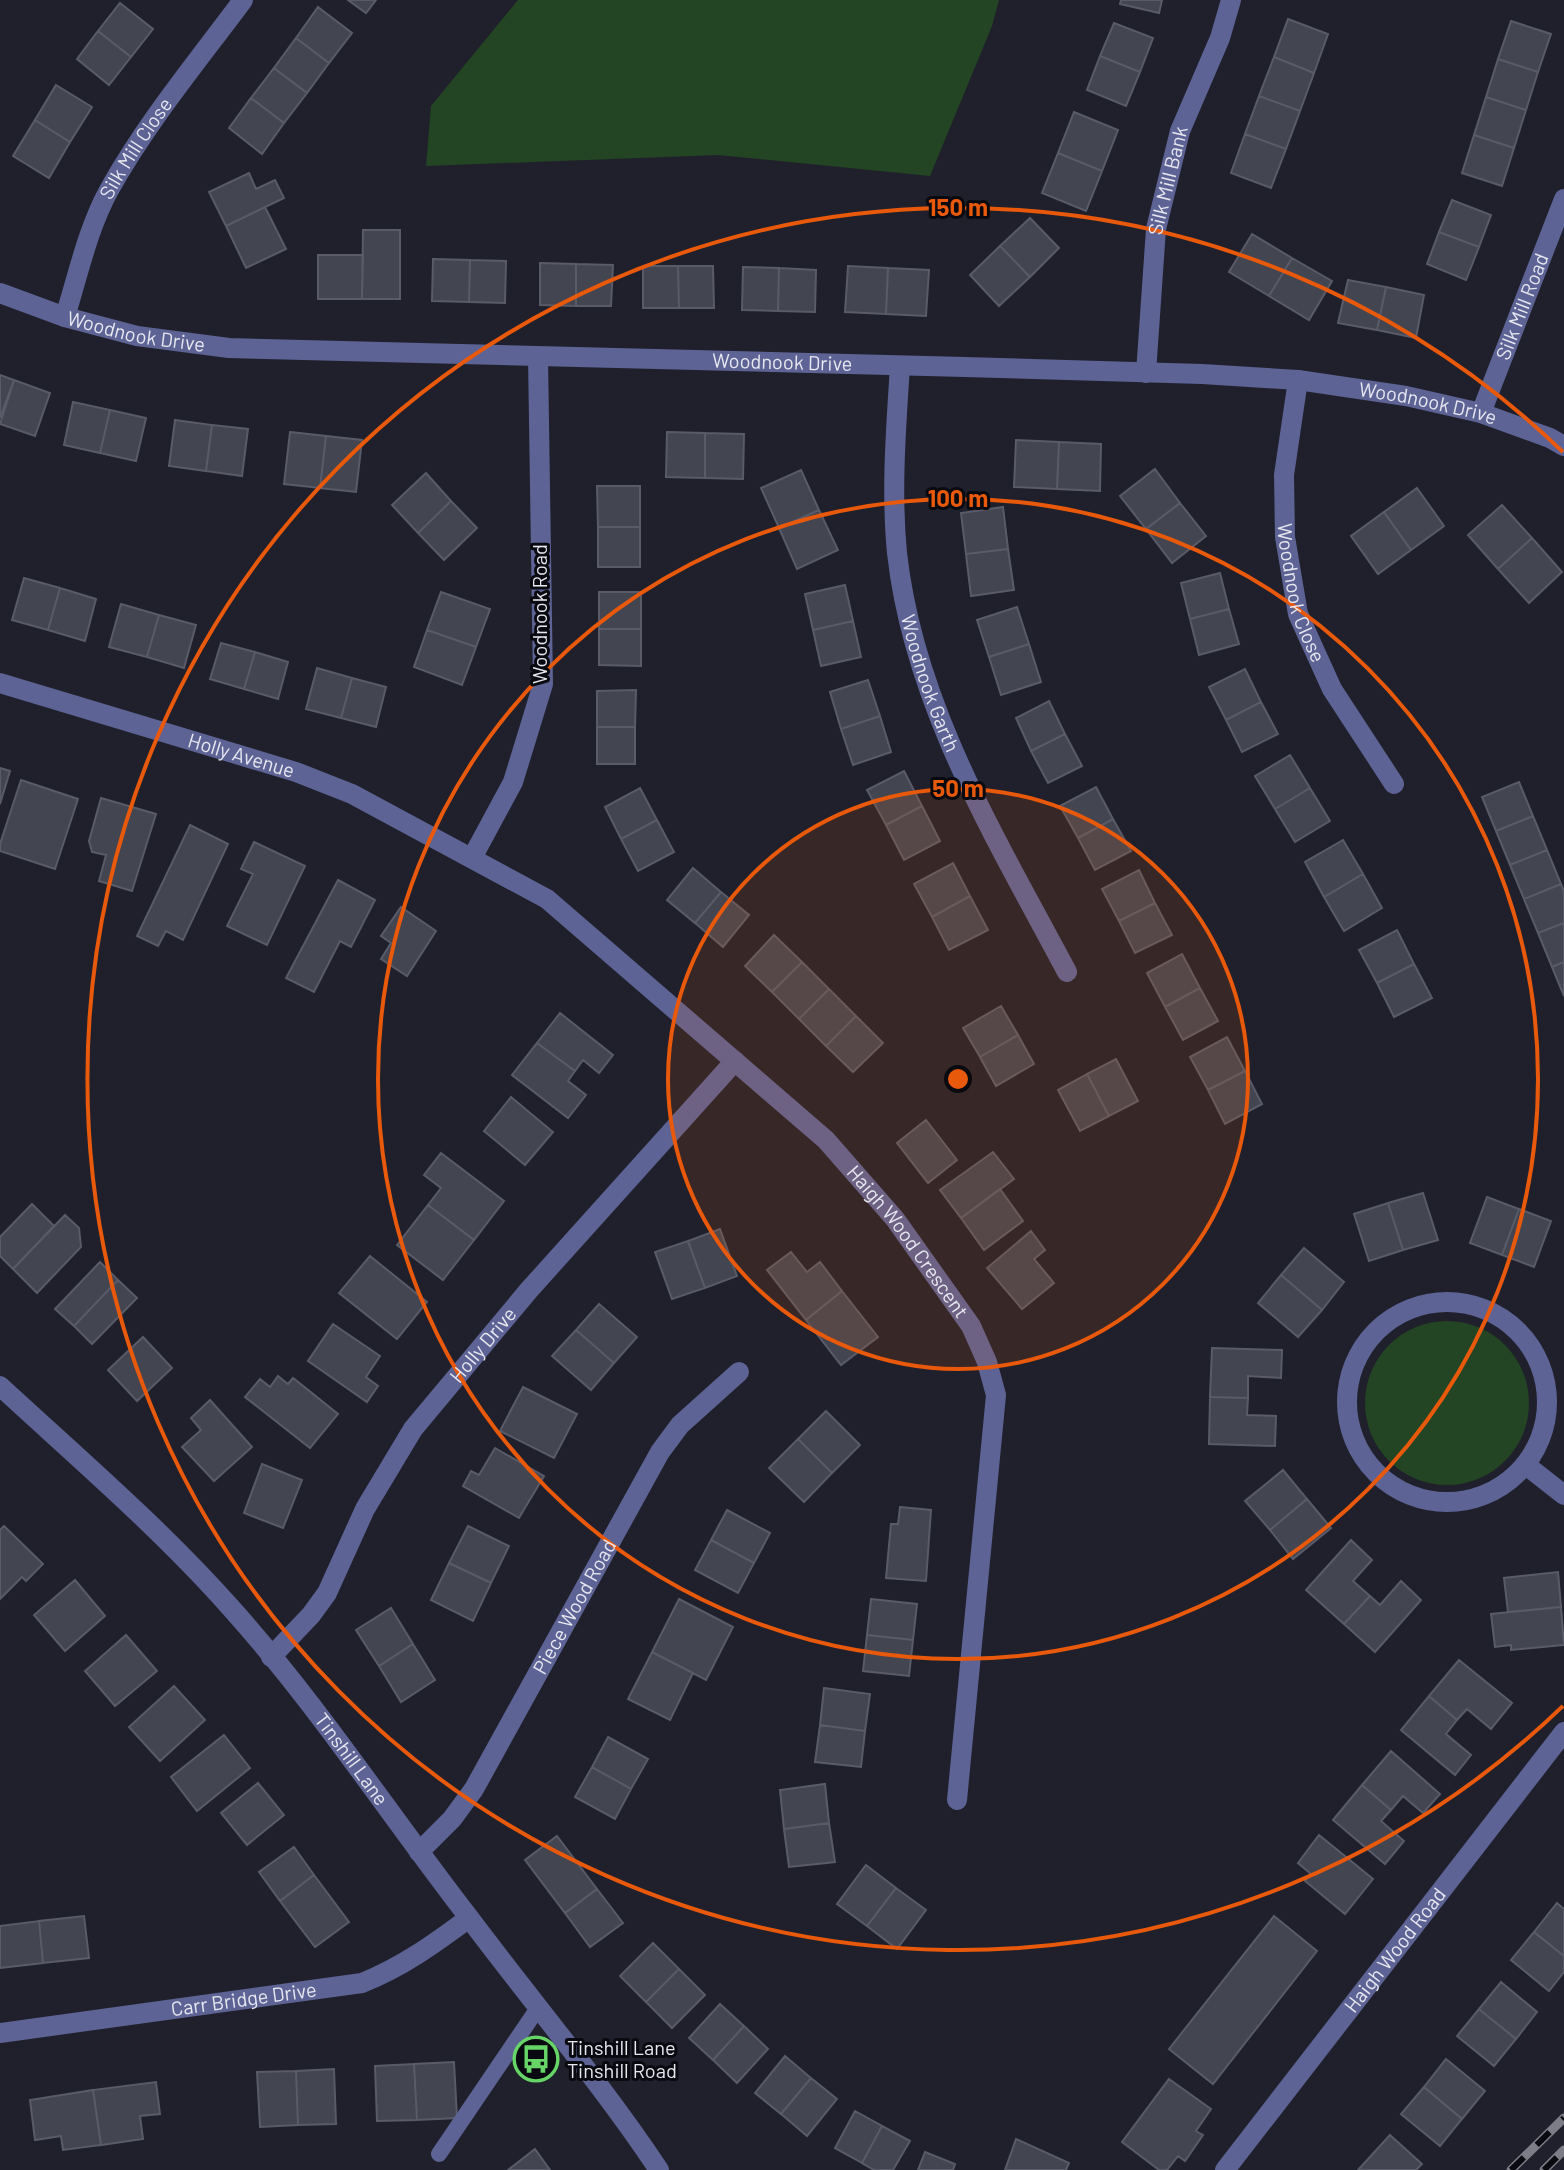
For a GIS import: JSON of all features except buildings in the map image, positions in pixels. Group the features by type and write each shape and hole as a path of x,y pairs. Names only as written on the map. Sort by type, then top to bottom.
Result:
{"street":[{"name":"Silk Mill Close","path":"65,317 108,192 157,114 243,0"},
{"name":"Silk Mill Bank","path":"1146,373 1156,229 1180,131 1220,38 1231,0"},
{"name":"Silk Mill Road","path":"1481,413 1564,199"},
{"name":"Woodnook Drive","path":"0,293 65,317 137,336 229,348 1146,373 1298,380 1406,396 1481,413 1564,446"},
{"name":"Woodnook Road","path":"472,858 513,782 543,684 538,356"},
{"name":"Woodnook Garth","path":"900,366 894,472 897,554 914,641 935,708 968,784 1067,972"},
{"name":"Woodnook Close","path":"1298,380 1284,475 1285,537 1298,614 1332,689 1394,784"},
{"name":"Holly Avenue","path":"0,683 296,772 352,794 472,858"},
{"name":"Haigh Wood Crescent","path":"472,858 547,899 826,1140 895,1219 971,1326 987,1362 996,1395 957,1800"},
{"name":"Holly Drive","path":"271,1657 311,1615 327,1593 365,1509 413,1429 529,1290 735,1061"},
{"path":"1461,1302 1500,1317 1531,1346 1546,1385 1545,1427 1526,1465 1494,1492 1454,1503 1412,1497 1376,1475 1353,1440 1345,1399 1356,1358 1382,1324 1419,1305 1461,1302"},
{"name":"Piece Wood Road","path":"419,1852 452,1819 474,1789 660,1452 680,1425 739,1372"},
{"name":"Tinshill Lane","path":"0,1386 231,1608 340,1743 469,1918 619,2110 659,2170"},
{"path":"1526,1465 1564,1495"},
{"name":"Haigh Wood Road","path":"1225,2170 1564,1732"},
{"name":"Carr Bridge Drive","path":"0,2033 362,1983 391,1972 469,1918"}],"lane":[{"path":"439,2154 538,2008"}],"green space":[{"path":"518,0 999,0 992,26 930,176 718,155 426,166 431,106"},
{"path":"1447,1321 1478,1328 1505,1345 1522,1372 1529,1403 1522,1434 1505,1461 1478,1478 1447,1485 1416,1478 1389,1461 1372,1434 1365,1403 1372,1372 1389,1345 1416,1328"}],"railway":[{"path":"1511,2170 1564,2118"},
{"path":"1544,2170 1564,2150"}],"place":[{"name":"Tinshill Lane Tinshill Road","path":"536,2059"}]}
